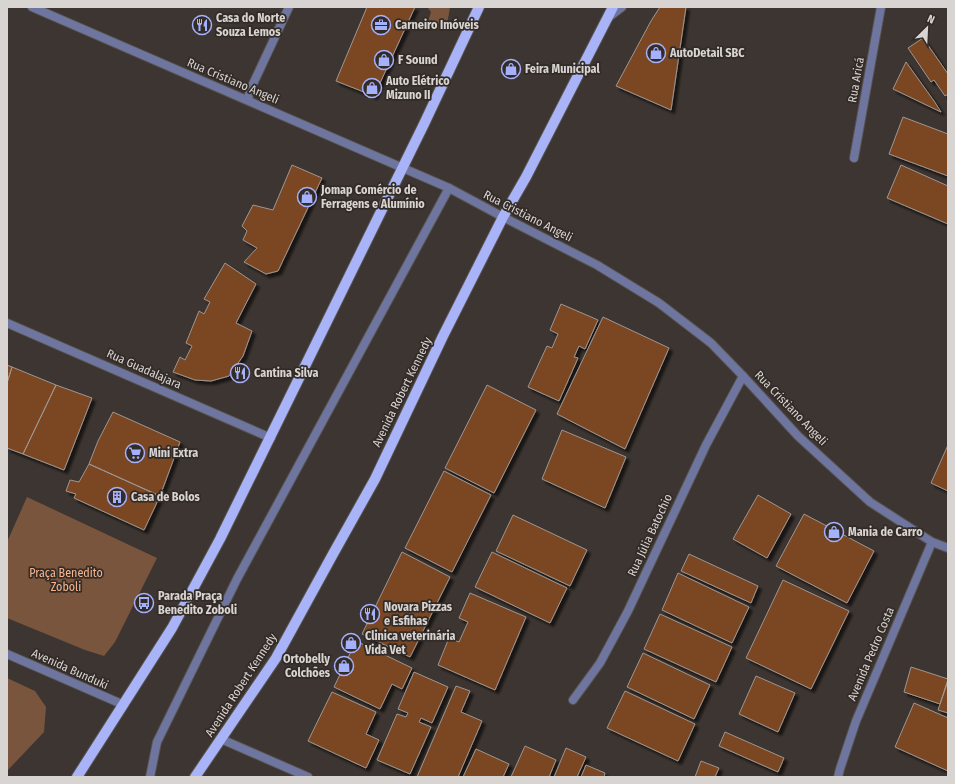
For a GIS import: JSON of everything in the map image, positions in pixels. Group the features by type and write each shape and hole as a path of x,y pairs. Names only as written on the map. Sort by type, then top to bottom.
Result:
{"main road":[{"path":"77,777 172,628 220,539 424,124 478,7"},
{"name":"Avenida Robert Kennedy","path":"195,777 276,658 375,479 443,336 503,217 526,177 613,7"}],"street":[{"name":"Rua Cristiano Angeli","path":"32,7 449,188 597,265 659,303 711,343 798,436 870,502 932,542 948,548"},
{"path":"247,100 289,7"},
{"path":"607,18 622,7"},
{"name":"Rua Aricá","path":"854,158 881,7"},
{"path":"150,777 157,742 237,579 449,188"},
{"name":"Rua Guadalajara","path":"7,323 270,438"},
{"name":"Rua Júlia Batochio","path":"573,700 600,663 628,611 706,445 743,376"},
{"name":"Avenida Pedro Costa","path":"838,777 856,721 932,542"},
{"name":"Avenida Bunduki","path":"7,654 124,705"},
{"path":"221,739 308,777"}],"green space":[{"path":"427,7 450,7 446,31 427,25 431,12"},
{"name":"Praça Benedito Zoboli","path":"27,497 157,558 115,642 104,656 85,650 7,618 7,542"},
{"path":"7,678 35,691 46,707 44,732 7,771"}],"building":[{"path":"367,7 415,7 374,96 336,81"},
{"name":"AutoDetail SBC","path":"660,7 686,7 671,110 616,86"},
{"path":"923,38 948,74 948,94 945,96 934,80 931,82 908,48"},
{"path":"906,62 934,101 941,112 893,89"},
{"path":"903,117 948,134 948,176 889,154"},
{"path":"292,165 322,178 278,271 266,274 244,262 257,248 243,240 247,231 242,226 253,205 273,210"},
{"path":"901,165 948,186 948,224 887,198"},
{"path":"225,263 256,284 236,323 252,331 243,356 229,376 211,381 195,380 173,372 180,357 185,360 192,346 186,343 199,311 204,314 210,302 204,299"},
{"path":"561,304 598,320 585,349 579,346 574,357 578,358 559,401 528,387 547,346 552,348 558,334 550,330"},
{"path":"603,317 669,348 625,449 557,414"},
{"path":"7,365 12,367 7,383"},
{"path":"12,367 56,385 23,454 7,448 7,383"},
{"path":"56,385 92,398 64,470 23,454"},
{"path":"487,385 536,410 494,493 445,468"},
{"name":"Mini Extra","path":"113,412 180,442 160,496 89,464 98,441"},
{"path":"562,430 626,457 605,508 542,479"},
{"path":"948,445 948,491 931,483"},
{"name":"Casa de Bolos","path":"89,464 160,496 144,530 74,498 76,494 66,491 70,480 79,482"},
{"path":"444,471 491,495 452,572 405,548"},
{"path":"758,495 791,514 767,558 733,539"},
{"path":"804,514 874,551 847,603 776,566"},
{"path":"513,515 587,550 570,586 496,551"},
{"path":"402,552 450,577 410,657 362,634"},
{"path":"492,552 567,588 550,623 475,587"},
{"path":"689,554 758,586 751,603 681,571"},
{"path":"678,573 749,607 732,643 662,610"},
{"path":"783,580 849,611 811,689 746,658"},
{"path":"470,593 526,617 495,690 438,665 449,638 459,642 468,622 459,618"},
{"path":"660,614 732,647 716,682 644,649"},
{"path":"356,641 412,668 402,689 392,684 380,709 334,687"},
{"path":"643,653 710,685 694,719 627,687"},
{"path":"911,667 948,679 940,704 904,692"},
{"path":"414,672 448,687 432,723 421,718 419,722 431,727 410,774 377,760 397,714 406,717 408,713 398,709"},
{"path":"756,676 795,693 778,732 739,714"},
{"path":"948,681 948,713 938,710"},
{"path":"456,686 470,691 461,712 482,721 458,777 417,777"},
{"path":"625,691 695,724 678,761 607,728"},
{"path":"332,692 376,712 366,734 379,740 366,768 308,741"},
{"path":"914,703 948,718 948,771 895,747"},
{"path":"725,732 784,758 778,772 719,746"},
{"path":"525,746 556,760 549,777 511,777"},
{"path":"566,748 586,757 577,777 554,777"},
{"path":"476,749 509,764 503,777 463,777"},
{"path":"701,761 719,768 715,777 695,777"},
{"path":"586,765 605,773 604,777 581,777"}],"place":[{"name":"Casa do Norte Souza Lemos","path":"202,25"},
{"name":"Carneiro Imóveis","path":"381,25"},
{"name":"AutoDetail SBC","path":"656,53"},
{"name":"F Sound","path":"384,60"},
{"name":"Feira Municipal","path":"511,69"},
{"name":"Auto Elétrico Mizuno II","path":"372,88"},
{"name":"Jomap Comércio de Ferragens e Alumínio","path":"307,197"},
{"name":"Cantina Silva","path":"240,373"},
{"name":"Mini Extra","path":"135,453"},
{"name":"Casa de Bolos","path":"117,497"},
{"name":"Mania de Carro","path":"834,532"},
{"name":"Parada Praça Benedito Zoboli","path":"144,603"},
{"name":"Novara Pizzas e Esfihas","path":"370,614"},
{"name":"Clinica veterinária Vida Vet","path":"351,643"},
{"name":"Ortobelly Colchões","path":"344,666"}]}
